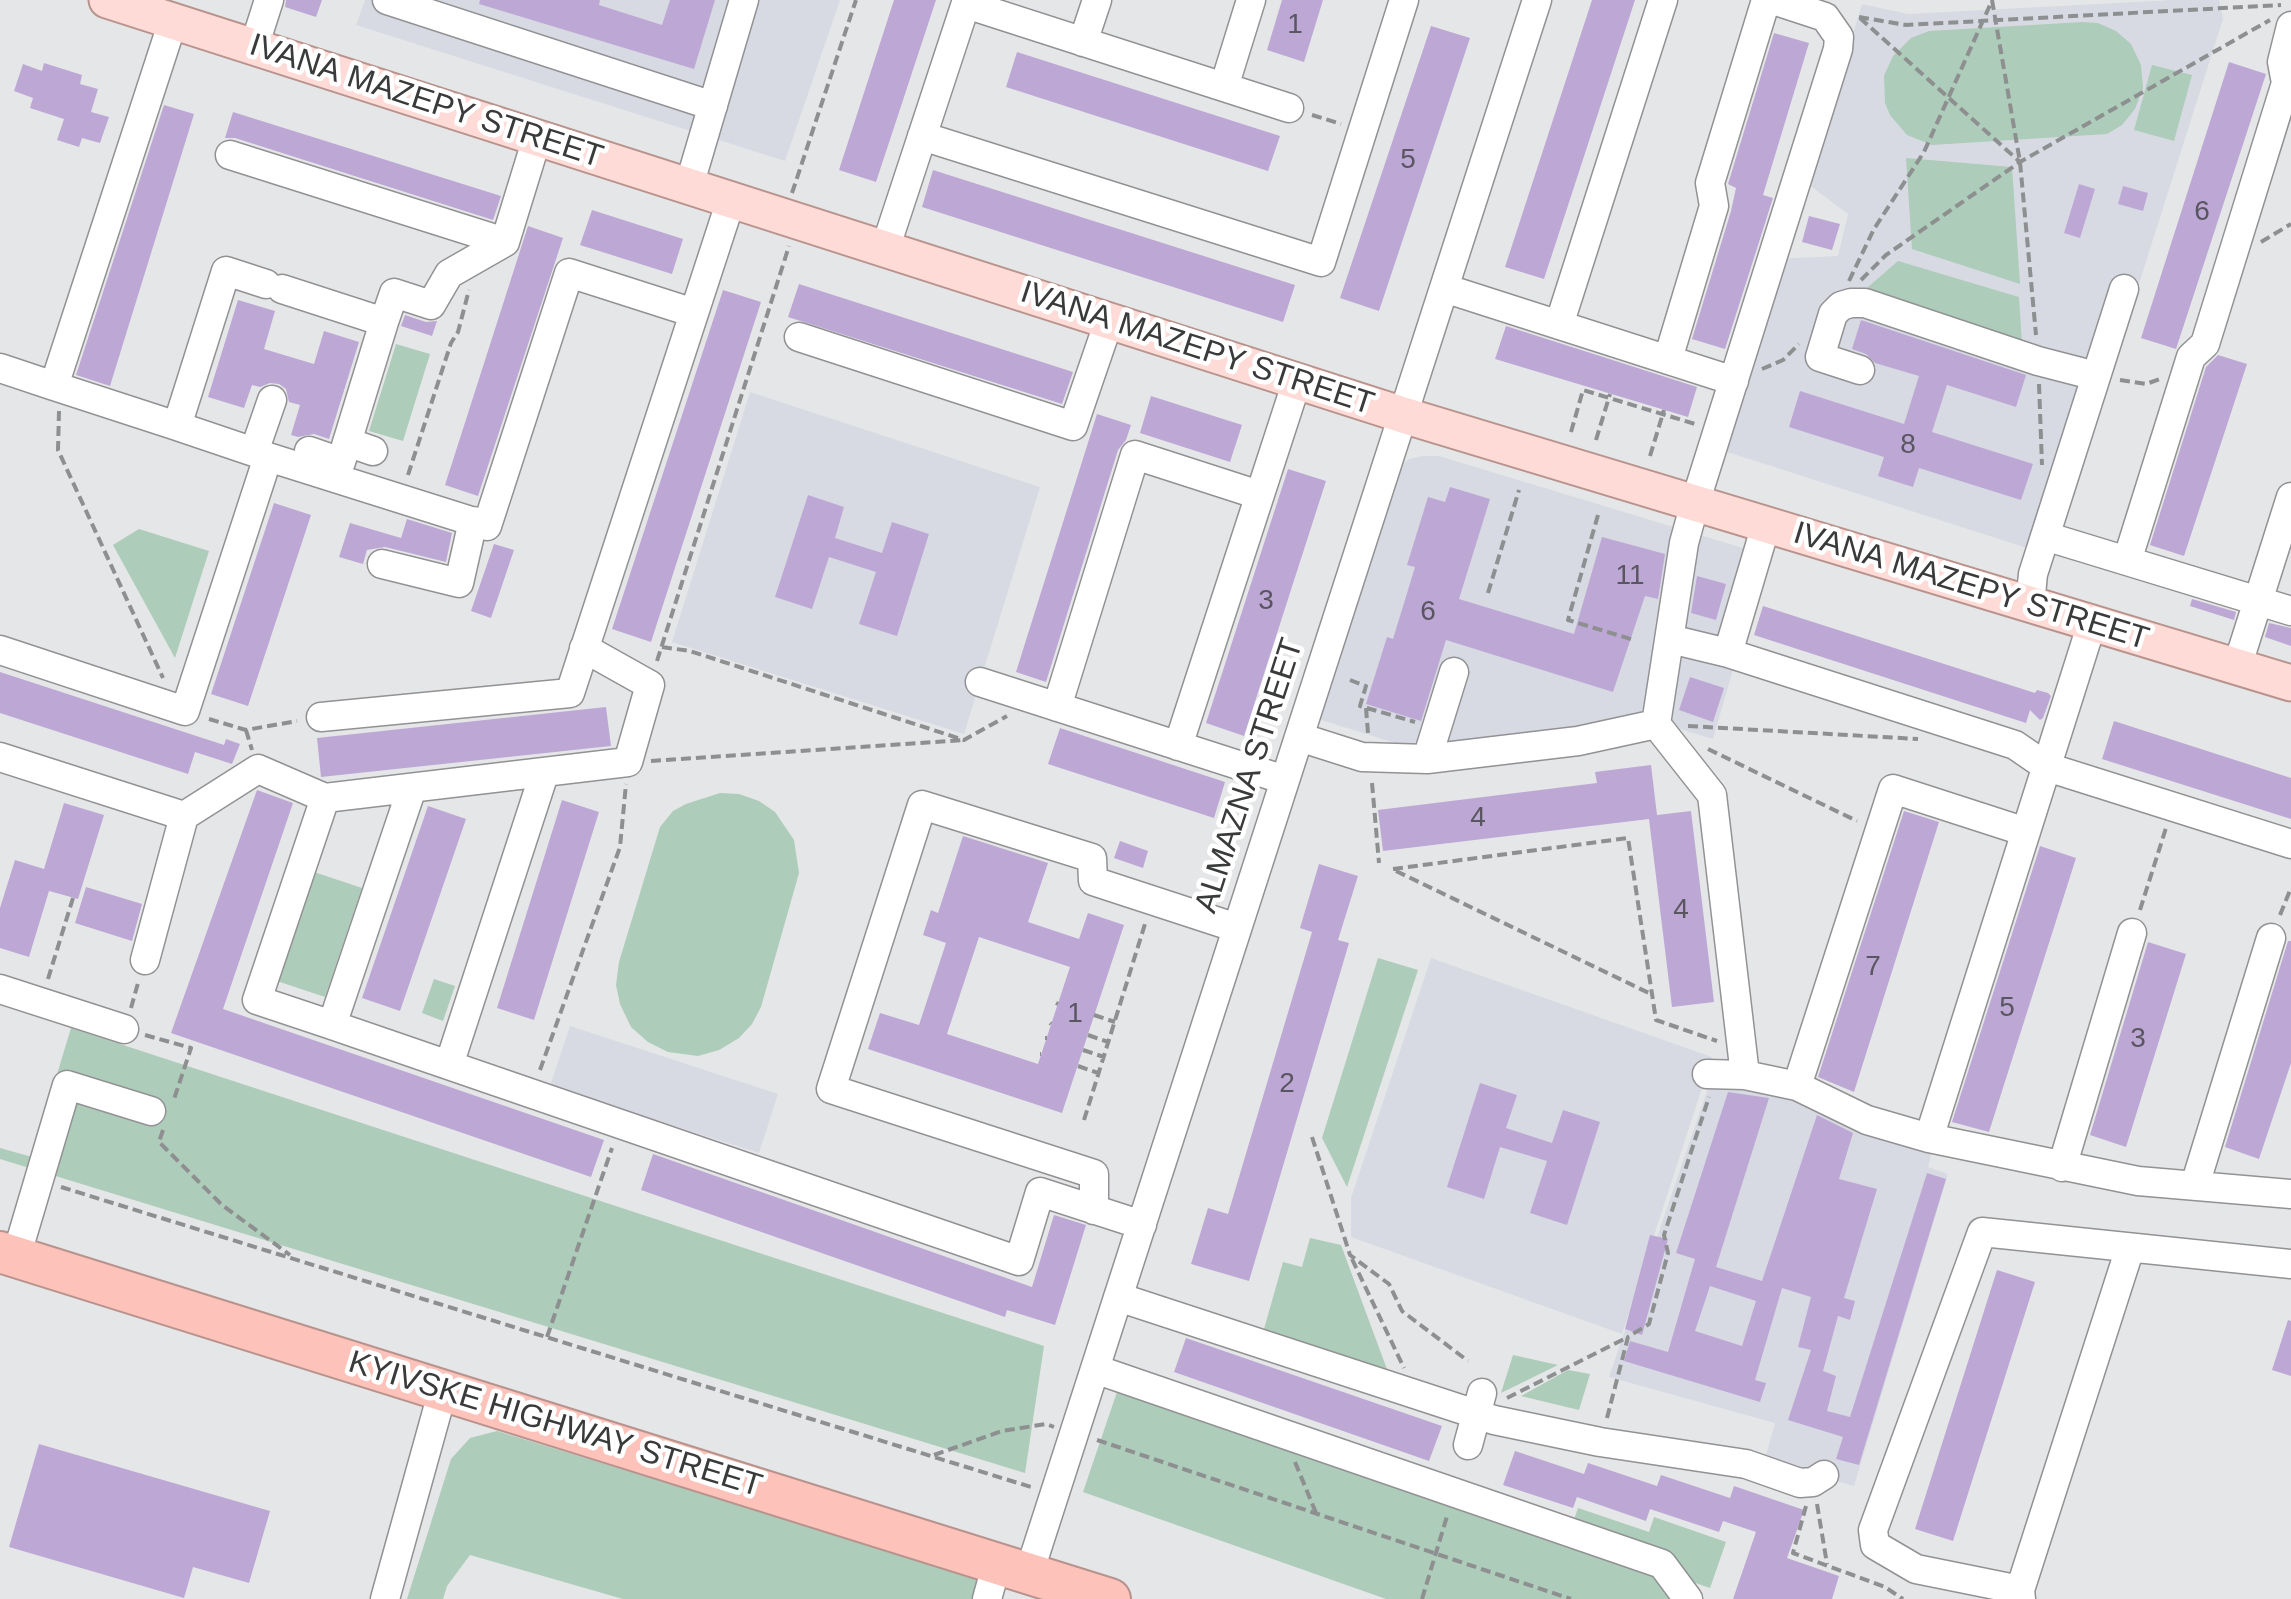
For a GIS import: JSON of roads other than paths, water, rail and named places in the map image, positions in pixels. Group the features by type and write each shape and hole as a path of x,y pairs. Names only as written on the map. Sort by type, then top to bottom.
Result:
{"highway":[{"name":"KYIVSKE HIGHWAY STREET","path":"8,1255 443,1390 1004,1578 1110,1599"}],"main road":[{"name":"IVANA MAZEPY STREET","path":"107,0 1403,415 2291,683"}],"street":[{"path":"254,47 268,0"},
{"path":"387,0 714,106"},
{"path":"689,186 744,0"},
{"path":"1084,42 1096,0"},
{"path":"1224,87 1251,0"},
{"path":"922,136 1321,262 1404,0"},
{"name":"ALMAZNA STREET","path":"1004,1578 1054,1495 1075,1433 1537,0"},
{"path":"1559,324 1662,0"},
{"path":"1668,360 1714,206 1710,183 1766,0"},
{"path":"1774,0 1846,21 1684,544 1656,724 1712,795 1728,1068 1797,1086 1867,1120 1929,1138 2138,1182 2291,1194"},
{"path":"885,249 966,2 1289,108"},
{"path":"57,387 174,21"},
{"path":"2127,561 2187,370 2192,357 2205,344 2286,83 2282,62 2291,26"},
{"path":"0,368 177,426 261,448 341,462 360,447 384,322 394,293 431,305 449,274 505,242 537,138"},
{"path":"230,155 505,242"},
{"path":"321,717 570,692 732,200"},
{"path":"177,426 226,271 384,322"},
{"path":"261,448 487,526 568,273 694,313"},
{"path":"1444,288 1734,381"},
{"path":"2030,604 2033,574 2124,289"},
{"path":"1860,370 1820,357 1833,314 1851,303 1865,303 2038,362 2096,376"},
{"path":"800,337 1073,426 1108,321"},
{"path":"1178,746 1298,381"},
{"path":"0,650 186,712 272,400"},
{"path":"1047,703 1136,455 1260,495"},
{"path":"2237,667 2291,497"},
{"path":"382,564 459,583 473,521"},
{"path":"1728,653 1766,525"},
{"path":"2045,536 2291,611"},
{"path":"1929,1138 2092,623"},
{"path":"1670,638 2015,745 2047,767 2291,844"},
{"path":"146,960 184,816 258,769 326,798 628,762 650,685 584,648"},
{"path":"1427,759 1454,672"},
{"path":"980,682 1285,780"},
{"path":"1299,737 1370,757 1427,759 1578,741 1656,724"},
{"path":"0,758 184,816"},
{"path":"448,1065 544,774"},
{"path":"332,1025 412,788"},
{"path":"1797,1086 1894,788 2026,832"},
{"path":"326,798 257,1000 1019,1261 1040,1192 1142,1225"},
{"path":"1094,1210 1094,1174 832,1088 922,805 1092,858 1093,881 1238,928"},
{"path":"2062,1167 2132,933"},
{"path":"2195,1184 2270,938"},
{"path":"0,989 124,1029"},
{"path":"8,1255 39,1180 68,1085 163,1113"},
{"path":"2130,1248 2020,1594 1916,1569 1874,1545 1872,1530 1982,1232 2291,1264"},
{"path":"1118,1297 1418,1396 1480,1404 1600,1442 1746,1464 1800,1483 1819,1479"},
{"path":"1095,1369 1662,1564 1688,1599"},
{"path":"385,1599 443,1390"},
{"path":"1468,1446 1480,1404"}]}
